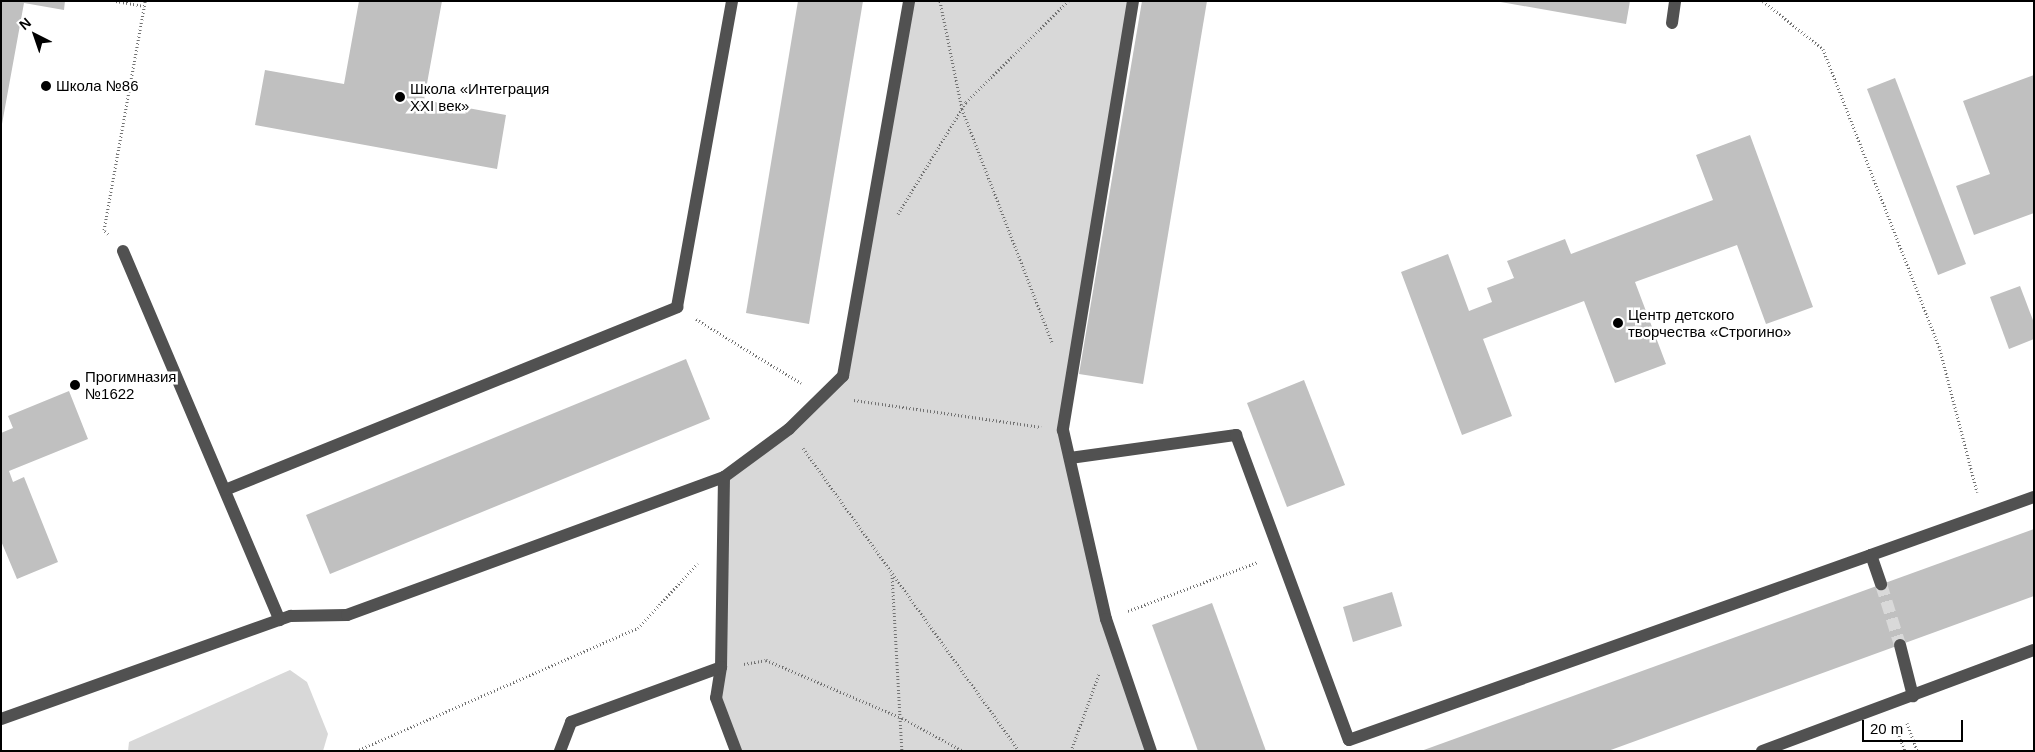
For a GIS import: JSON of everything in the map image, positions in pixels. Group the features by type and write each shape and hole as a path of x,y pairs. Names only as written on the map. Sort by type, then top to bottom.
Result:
{"lane":[{"path":"225,490 677,307 732,1"},
{"path":"1,719 291,616 347,615 724,477 789,430 843,376 908,1"},
{"path":"1133,1 1063,430 1106,619 1151,751"},
{"path":"1672,24 1675,1"},
{"path":"123,251 280,620"},
{"path":"1070,458 1236,434 1349,740 2034,497"},
{"path":"724,477 721,667 716,698 736,751"},
{"path":"1871,556 1881,584"},
{"path":"1900,645 1913,696"},
{"path":"1762,751 2034,650"},
{"path":"560,751 571,722 721,667"}],"path":[{"path":"116,1 144,6"},
{"path":"123,251 104,230 145,1"},
{"path":"940,1 962,109 1053,344"},
{"path":"896,216 962,109 1068,1"},
{"path":"1763,1 1823,49 1939,346 1983,516"},
{"path":"677,307 823,396 1063,430"},
{"path":"789,430 1019,751"},
{"path":"356,751 638,628 723,536"},
{"path":"1106,619 1281,554"},
{"path":"892,574 902,718 902,751"},
{"path":"1071,751 1113,639"},
{"path":"721,667 766,660 902,718 963,751"},
{"path":"1899,700 1917,751"}],"shaded area":[{"path":"909,1 1133,1 1063,430 1146,751 736,751 716,698 724,477 843,376"},
{"path":"290,670 307,682 328,734 323,751 128,751 129,742"}],"building":[{"path":"1,1 65,1 64,10 24,3 2,124"},
{"path":"359,1 442,1 424,100 506,115 497,169 255,125 265,70 344,84"},
{"path":"798,1 863,1 809,324 746,313"},
{"path":"1142,1 1207,1 1143,384 1079,374"},
{"path":"1495,1 1630,1 1626,24"},
{"path":"2034,75 2034,213 1974,235 1956,186 1990,174 1963,101"},
{"path":"1895,78 1966,264 1938,275 1867,89"},
{"path":"1750,135 1813,307 1766,324 1737,245 1635,282 1666,364 1615,383 1584,301 1483,339 1512,416 1462,435 1401,272 1448,254 1469,311 1492,302 1487,288 1514,278 1507,261 1565,239 1571,254 1713,200 1696,155"},
{"path":"2020,286 2034,323 2034,339 2009,349 1990,297"},
{"path":"686,359 710,419 330,574 306,515"},
{"path":"1304,380 1345,485 1287,507 1247,403"},
{"path":"69,391 88,439 9,471 13,482 24,477 58,562 17,579 1,541 1,433 13,428 8,416"},
{"path":"2034,529 2034,596 1608,751 1421,751"},
{"path":"1392,592 1402,626 1353,642 1343,607"},
{"path":"1212,603 1266,751 1198,751 1152,625"}],"tunnel":[{"path":"1881,584 1900,645"}],"place":[{"name":"Школа №86","path":"46,86"},
{"name":"Школа «Интеграция XXI век»","path":"400,97"},
{"name":"Центр детского творчества «Строгино»","path":"1618,323"},
{"name":"Прогимназия №1622","path":"75,385"}]}
